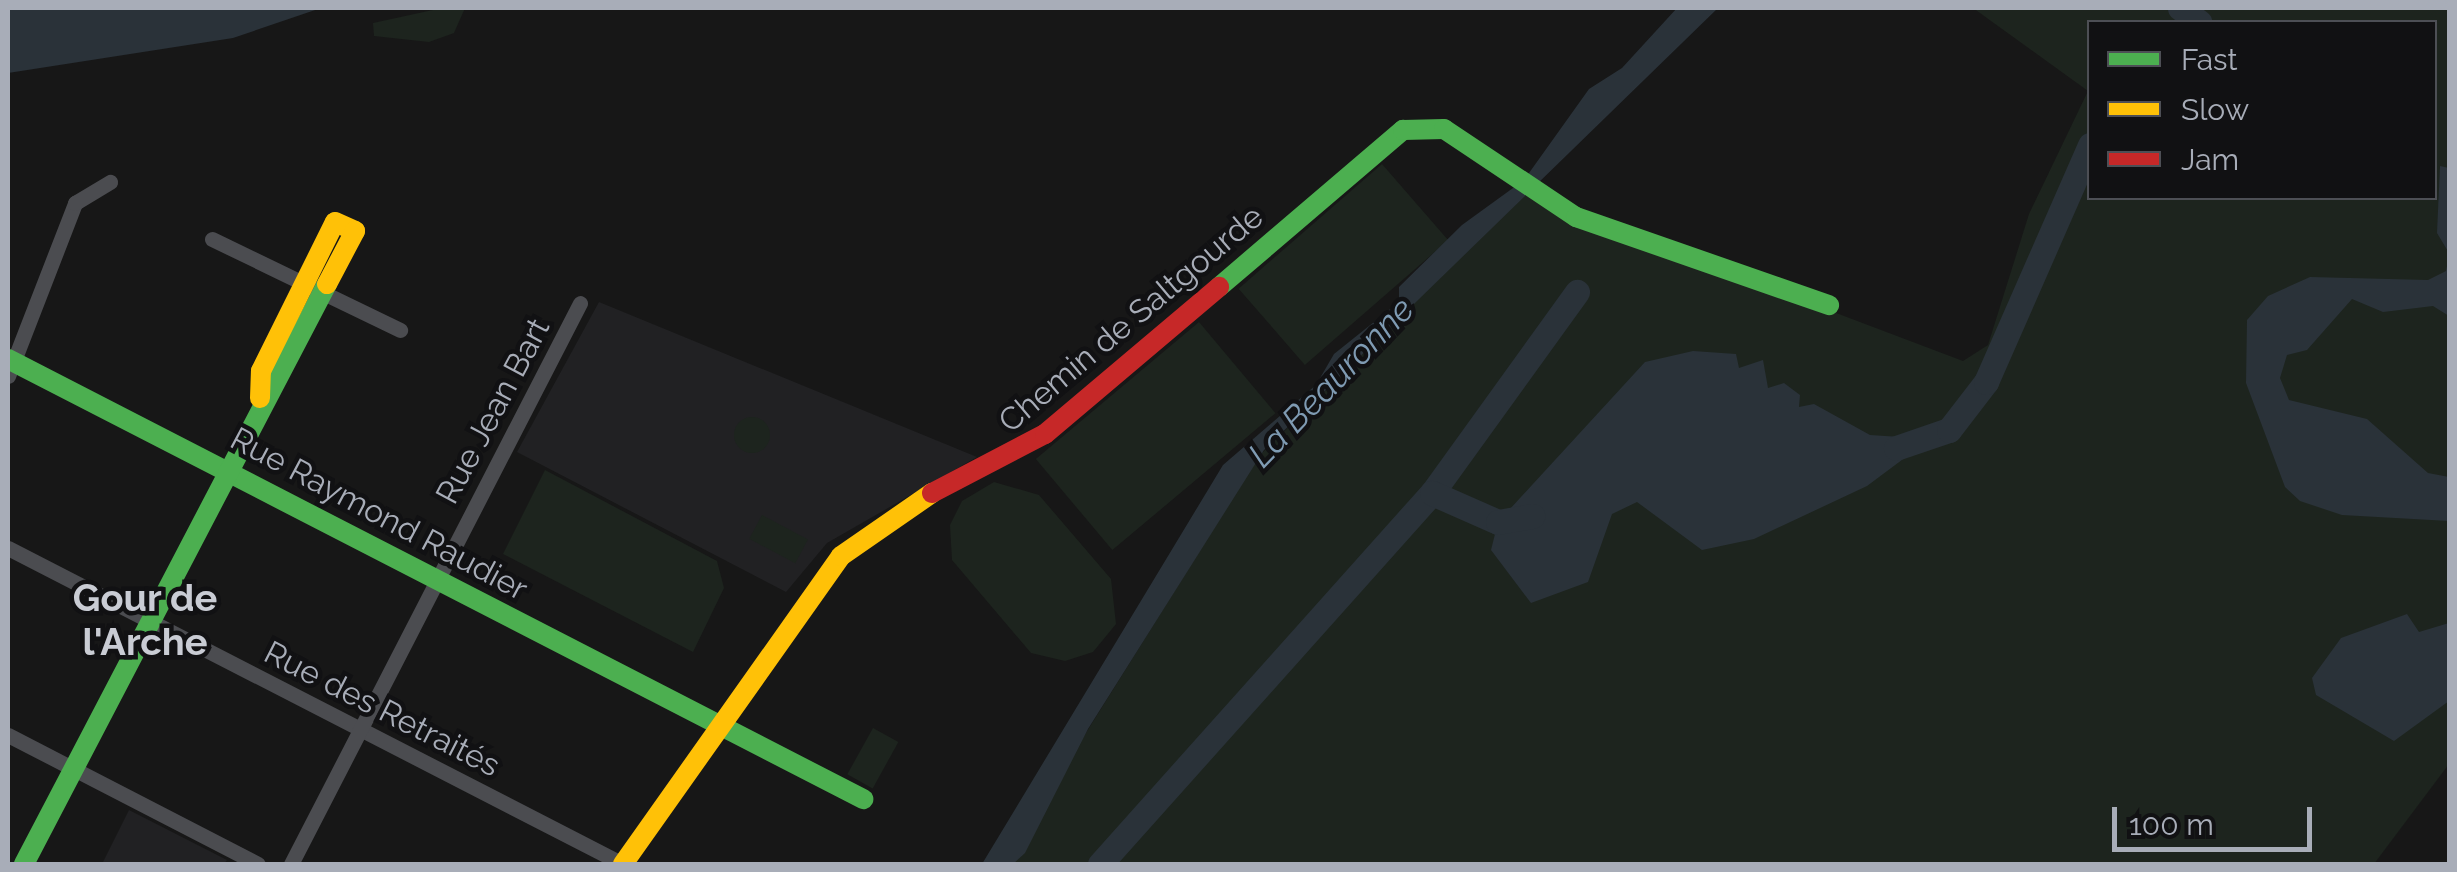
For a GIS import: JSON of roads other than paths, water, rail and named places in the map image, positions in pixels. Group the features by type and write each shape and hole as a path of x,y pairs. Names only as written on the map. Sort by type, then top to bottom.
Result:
{"street":[{"name":"Chemin de Saltgourde","path":"623,864 841,556 895,512 1045,434 1403,130 1444,129 1533,193 1829,305"},
{"path":"10,366 75,204 110,182"},
{"path":"24,864 260,398 281,381 354,231 334,222 260,371 260,398"},
{"path":"212,240 400,330"},
{"name":"Rue Jean Bart","path":"291,864 580,303"},
{"name":"Rue Raymond Raudier","path":"10,366 227,467 440,573 863,799"},
{"path":"260,371 274,368 281,381"},
{"name":"Rue des Retraités","path":"8,548 623,864"},
{"path":"8,736 258,864"}],"water":[{"path":"8,8 321,8 233,38 8,73"},
{"path":"1677,8 1718,8 1264,450 1088,729 1025,853 1013,864 982,864 1223,465 1316,385 1334,354 1399,302 1399,287 1462,225 1524,180 1589,89 1622,68"},
{"path":"2440,166 2449,168 2449,253 2437,233"},
{"path":"2449,256 2449,316 2433,306 2383,312 2352,299 2307,350 2287,355 2280,378 2289,400 2367,419 2428,473 2449,477 2449,521 2342,515 2300,501 2285,487 2246,383 2247,320 2268,296 2310,277 2428,280 2446,271"},
{"path":"1693,351 1736,354 1739,368 1763,360 1768,388 1784,383 1800,395 1799,407 1814,404 1870,435 1930,439 1867,486 1754,539 1702,550 1637,502 1612,514 1588,582 1531,603 1491,550 1498,522 1645,362"},
{"path":"2407,614 2419,632 2449,623 2449,701 2394,741 2316,695 2312,678 2341,638"}],"waterway":[{"name":"La Beauronne","path":"2180,8 2196,20"},
{"name":"La Beauronne","path":"1896,448 1949,430 1986,382 2087,152"},
{"name":"La Beauronne","path":"1432,493 1577,292"},
{"name":"La Beauronne","path":"1100,864 1432,493 1498,522 1532,516"}],"district":[{"name":"Gour de l'Arche","path":"145,620"}]}
